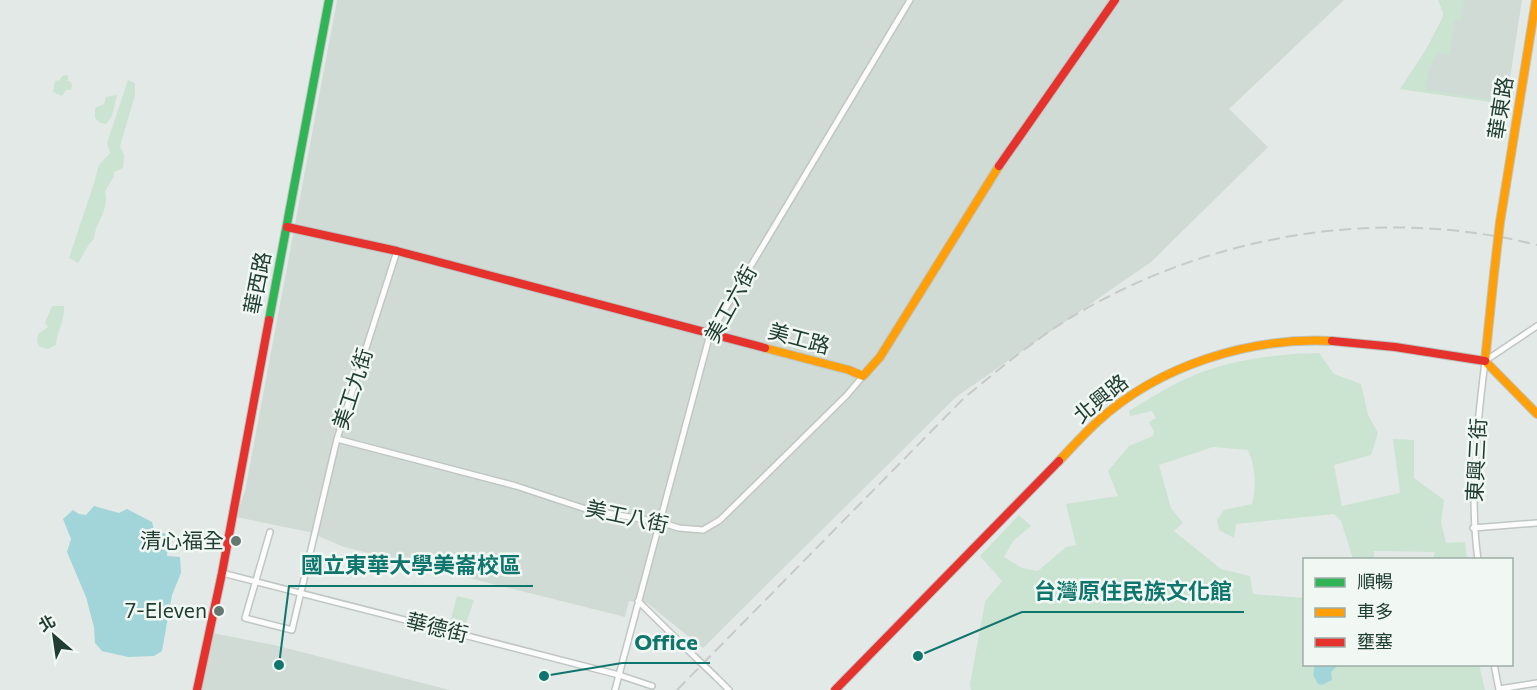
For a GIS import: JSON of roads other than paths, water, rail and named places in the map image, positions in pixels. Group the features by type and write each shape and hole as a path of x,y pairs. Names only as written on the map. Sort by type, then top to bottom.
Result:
{"street":[{"name":"華西路","path":"197,690 222,573 329,0"},
{"name":"美工六街","path":"615,690 710,334 910,0"},
{"path":"863,376 880,357 1010,148 1115,0"},
{"name":"華東路","path":"1485,361 1500,222 1536,0"},
{"name":"美工路","path":"287,227 397,251 849,370 863,376"},
{"name":"美工九街","path":"255,581 245,618 292,630 337,439 397,251"},
{"path":"1537,326 1485,361 1537,414"},
{"name":"北興路","path":"834,690 1098,421 1126,399 1158,379 1193,363 1230,352 1300,341 1338,340 1485,361"},
{"name":"東興三街","path":"1478,558 1473,528 1476,433 1485,361"},
{"name":"美工八街","path":"337,439 516,486 589,510 659,522 679,528 703,530 720,520 847,395 863,376"},
{"path":"1473,528 1537,523"},
{"path":"255,581 270,531"},
{"name":"華德街","path":"222,573 619,675 652,686"},
{"path":"638,601 729,690"},
{"path":"1494,666 1499,690 1537,682"}],"water":[{"path":"94,506 119,513 127,509 152,522 154,530 169,535 167,556 180,557 181,573 172,595 162,651 154,656 128,657 102,651 95,643 94,627 86,597 67,552 71,539 63,519 73,510 86,515"},
{"path":"1315,666 1337,666 1331,672 1332,680 1322,685 1318,684 1313,675"}],"railway":[{"path":"677,690 964,398 1013,358 1065,321 1119,291 1175,267 1234,249 1294,236 1354,229 1416,228 1477,233 1537,245"}],"place":[{"name":"清心福全","path":"236,541"},
{"name":"7-Eleven","path":"219,611"},
{"name":"台灣原住民族文化館","path":"918,656"},
{"name":"國立東華大學美崙校區","path":"279,665"},
{"name":"Office","path":"544,676"}]}
